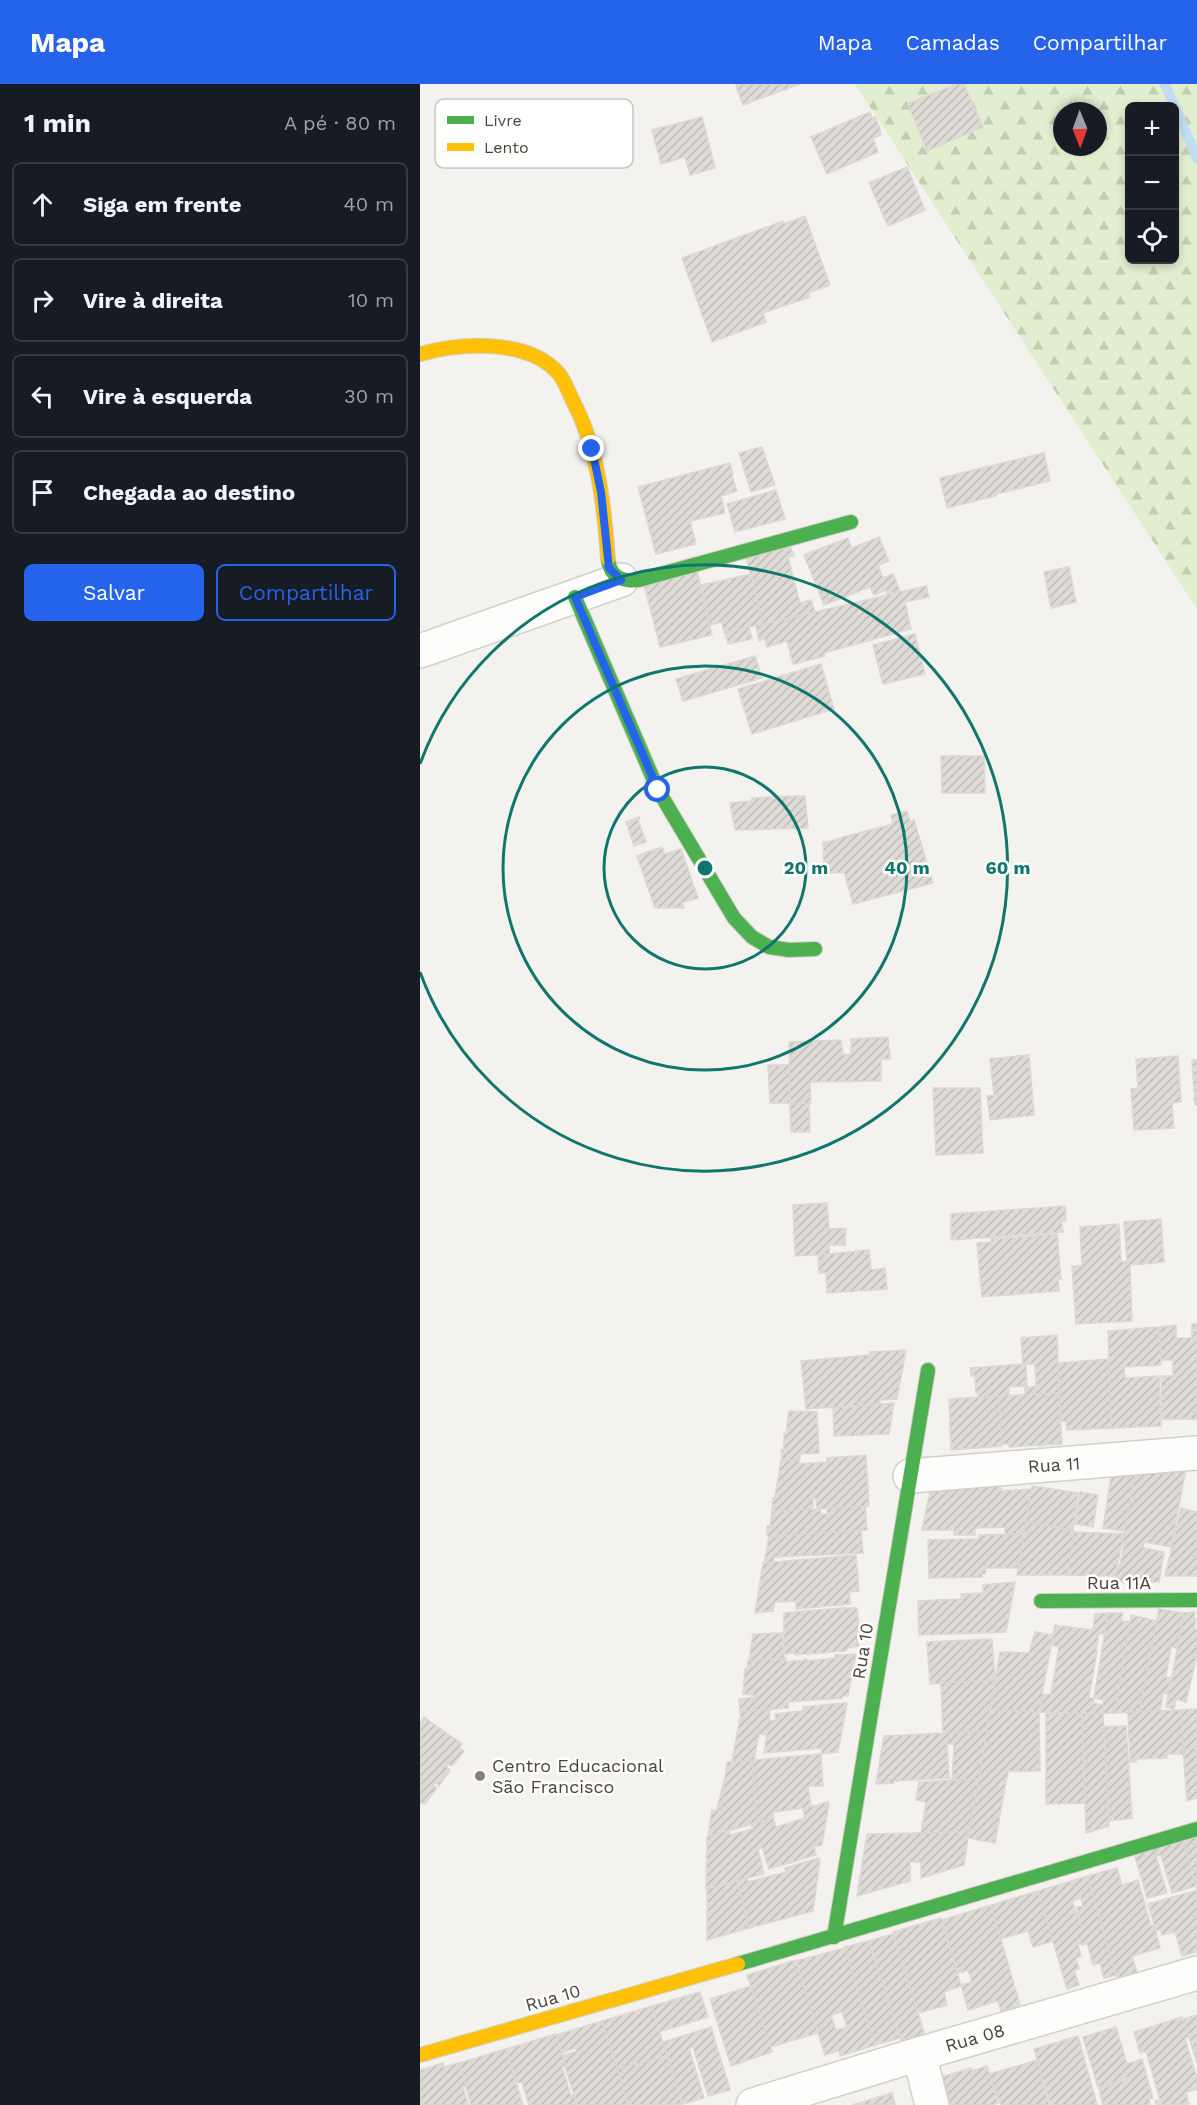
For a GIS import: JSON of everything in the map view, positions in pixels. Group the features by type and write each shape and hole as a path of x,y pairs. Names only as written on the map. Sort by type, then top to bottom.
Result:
{"street":[{"path":"420,354 453,346 479,345 525,354 547,363 560,374 580,411 592,449 601,492 609,568 621,580"},
{"path":"420,651 621,580 639,580 851,522"},
{"path":"575,597 658,790 734,918 746,933 764,945 785,951 815,949"},
{"name":"Rua 10","path":"834,1937 928,1370"},
{"name":"Rua 11","path":"910,1476 1197,1453"},
{"name":"Rua 11A","path":"1041,1601 1197,1600"},
{"name":"Rua 10","path":"420,2055 834,1937 1197,1829"},
{"name":"Rua 08","path":"753,2105 1197,1973"},
{"path":"919,2054 932,2105"}],"green space":[{"path":"855,84 1197,84 1197,609"}],"building":[{"path":"737,84 800,84 743,105"},
{"path":"956,84 964,84 983,127 927,151 908,104"},
{"path":"870,112 880,129 881,135 873,138 878,152 827,174 811,137"},
{"path":"702,117 715,168 690,175 685,157 661,164 652,130"},
{"path":"907,167 925,210 888,226 869,183"},
{"path":"805,216 830,285 808,293 810,297 763,313 766,322 712,342 682,258 783,221 783,224"},
{"path":"762,447 775,485 751,492 739,453"},
{"path":"1044,453 1050,481 947,508 940,478"},
{"path":"730,463 737,491 721,496 725,513 690,521 696,544 656,554 638,487"},
{"path":"776,490 785,519 735,532 727,504"},
{"path":"879,537 889,561 878,565 883,578 893,574 900,591 887,594 886,590 874,595 870,587 824,605 804,555 848,538 852,548"},
{"path":"788,542 794,556 788,557 800,603 811,600 815,612 763,624 745,553"},
{"path":"696,566 712,635 660,647 643,581"},
{"path":"1069,567 1076,602 1051,608 1044,572"},
{"path":"751,574 763,624 724,633 722,622 710,625 701,585"},
{"path":"926,586 929,597 905,602 911,629 793,664 787,641 767,647 765,639 759,641 756,626"},
{"path":"749,627 752,639 728,644 725,632"},
{"path":"915,634 925,674 883,684 873,645"},
{"path":"755,656 762,678 683,701 676,679"},
{"path":"821,664 834,709 752,734 738,689"},
{"path":"941,756 984,756 985,793 942,793"},
{"path":"805,796 808,828 735,830 730,803 752,801 752,798"},
{"path":"907,811 910,821 914,820 933,883 853,904 844,872 824,874 823,842 893,824 891,815"},
{"path":"639,817 646,842 634,846 626,822"},
{"path":"662,847 665,854 681,849 698,898 682,903 684,908 655,908 637,856"},
{"path":"888,1037 890,1059 881,1059 881,1081 810,1082 811,1103 790,1104 789,1042 841,1040 843,1055 851,1054 851,1039"},
{"path":"1029,1055 1034,1115 990,1120 987,1096 994,1095 990,1059"},
{"path":"1178,1056 1181,1102 1172,1103 1174,1128 1134,1130 1131,1089 1138,1088 1136,1059"},
{"path":"1192,1060 1197,1060 1197,1105 1195,1105"},
{"path":"768,1065 789,1065 790,1103 770,1103"},
{"path":"933,1088 980,1088 983,1153 936,1155"},
{"path":"809,1103 810,1132 791,1132 790,1104"},
{"path":"827,1203 829,1229 846,1228 845,1245 830,1245 829,1254 795,1256 793,1205"},
{"path":"1065,1206 1066,1221 1062,1221 1063,1232 951,1240 951,1214"},
{"path":"1161,1219 1164,1262 1130,1265 1132,1321 1076,1324 1072,1266 1082,1266 1080,1227 1119,1224 1121,1262 1127,1261 1124,1222"},
{"path":"1057,1234 1061,1279 1058,1280 1059,1291 982,1297 977,1243 991,1242 991,1239"},
{"path":"869,1250 871,1270 885,1268 887,1289 827,1293 826,1273 819,1273 818,1255"},
{"path":"1192,1324 1197,1324 1197,1419 1162,1419 1161,1376 1173,1376 1173,1360 1161,1360 1160,1327 1176,1325 1176,1338 1192,1338"},
{"path":"1159,1327 1161,1365 1124,1367 1125,1378 1159,1376 1161,1426 1111,1428 1108,1331"},
{"path":"1057,1335 1059,1393 1025,1395 1025,1388 1036,1386 1035,1364 1023,1364 1021,1338"},
{"path":"906,1350 897,1399 880,1400 880,1404 806,1409 801,1361"},
{"path":"1109,1359 1111,1428 1067,1430 1066,1421 1061,1421 1058,1363"},
{"path":"1026,1364 1027,1386 1008,1387 1009,1396 978,1398 975,1376 971,1376 970,1368"},
{"path":"1059,1393 1062,1444 1009,1447 1009,1444 1001,1444 999,1396"},
{"path":"999,1396 1002,1446 951,1450 949,1399"},
{"path":"894,1403 889,1434 834,1436 833,1408"},
{"path":"789,1411 817,1412 819,1453 800,1454 800,1459 782,1461 781,1450 784,1449 784,1433 786,1433"},
{"path":"866,1455 869,1506 817,1509 816,1498 813,1498 813,1509 772,1512 781,1460 799,1460 799,1464 827,1462 827,1458"},
{"path":"1186,1469 1171,1547 1144,1542 1143,1548 1164,1552 1159,1582 1115,1582 1117,1565 1120,1565 1124,1545 1121,1544 1136,1471"},
{"path":"1135,1475 1124,1531 1103,1528 1111,1476"},
{"path":"1000,1481 1001,1491 1031,1489 1024,1534 1005,1534 1005,1527 975,1528 975,1535 954,1535 954,1530 922,1530 931,1487"},
{"path":"1032,1486 1078,1493 1073,1530 1026,1522"},
{"path":"1080,1492 1098,1495 1093,1527 1075,1524"},
{"path":"865,1506 867,1530 769,1537 767,1534 772,1512 820,1509 821,1517 827,1514 828,1508"},
{"path":"1181,1508 1197,1512 1197,1576 1165,1576"},
{"path":"1026,1522 1074,1531 1068,1575 1017,1575"},
{"path":"861,1530 863,1553 774,1557 774,1562 764,1563 769,1537"},
{"path":"1074,1532 1124,1534 1115,1576 1068,1575"},
{"path":"1024,1534 1018,1568 986,1568 982,1577 929,1578 928,1540 979,1539 979,1535"},
{"path":"856,1555 859,1591 849,1592 850,1604 796,1609 796,1601 775,1602 773,1611 755,1613 763,1563"},
{"path":"1015,1582 1006,1632 919,1635 918,1601 961,1599 961,1594 983,1593 983,1585"},
{"path":"857,1608 859,1646 848,1648 845,1651 784,1654 784,1613"},
{"path":"1159,1609 1184,1613 1177,1648 1171,1647 1166,1677 1171,1678 1168,1694 1163,1693 1160,1711 1139,1712"},
{"path":"1195,1612 1194,1629 1197,1630 1197,1654 1186,1702 1176,1699 1174,1709 1166,1707 1184,1613"},
{"path":"1108,1613 1123,1613 1121,1621 1130,1622 1115,1713 1092,1714 1093,1703 1103,1705 1104,1700 1094,1698"},
{"path":"1108,1613 1104,1634 1099,1633 1096,1651 1089,1698 1094,1698 1092,1714 1039,1712 1043,1695 1051,1694 1059,1647 1051,1645 1055,1625 1093,1630 1095,1614"},
{"path":"1131,1615 1157,1621 1139,1712 1115,1713"},
{"path":"1035,1632 1053,1635 1039,1712 990,1710 1000,1652 1029,1653"},
{"path":"782,1633 784,1658 749,1661 753,1634"},
{"path":"992,1639 995,1680 930,1684 927,1642"},
{"path":"856,1654 848,1696 788,1702 788,1708 740,1712 739,1699 755,1697 755,1695 743,1694 748,1661 786,1658 786,1662 805,1659 807,1661 836,1658 835,1655"},
{"path":"995,1680 987,1731 943,1733 941,1683"},
{"path":"847,1703 838,1752 822,1754 822,1748 764,1753 767,1735 759,1734 754,1760 732,1762 741,1712 770,1709 769,1721 776,1720 775,1714 803,1711 803,1707"},
{"path":"1197,1709 1197,1748 1183,1749 1181,1710"},
{"path":"990,1710 1039,1712 1040,1771 1008,1771 995,1843 968,1838"},
{"path":"1181,1710 1184,1754 1167,1754 1167,1758 1136,1759 1136,1762 1130,1762 1128,1712"},
{"path":"1082,1713 1085,1803 1046,1804 1046,1714"},
{"path":"1082,1713 1103,1714 1109,1820 1109,1826 1086,1833"},
{"path":"424,1717 462,1744 459,1748 464,1751 452,1766 448,1764 446,1766 450,1770 439,1786 435,1782 433,1785 437,1788 425,1804 420,1803 420,1723"},
{"path":"1126,1726 1132,1818 1109,1821 1104,1727"},
{"path":"987,1731 979,1779 952,1780 954,1744 947,1744 949,1778 876,1784 884,1736"},
{"path":"1197,1748 1197,1798 1187,1801 1183,1749"},
{"path":"821,1754 823,1786 808,1786 811,1807 773,1812 774,1818 710,1836 729,1762"},
{"path":"752,1761 757,1822 708,1836 712,1810 721,1811 727,1762"},
{"path":"979,1779 969,1832 921,1833 926,1802 916,1800 919,1782"},
{"path":"829,1803 822,1845 814,1847 816,1855 769,1869 762,1847 758,1849 764,1874 706,1889 707,1837 729,1830 730,1835 753,1829 751,1824 773,1818 776,1827 805,1818 803,1809"},
{"path":"969,1832 964,1865 921,1878 921,1862 910,1862 910,1881 857,1896 867,1834"},
{"path":"1197,1836 1197,1891 1183,1842"},
{"path":"1182,1838 1196,1886 1172,1893 1161,1855 1156,1856 1167,1893 1147,1898 1134,1853"},
{"path":"820,1859 813,1911 749,1928 737,1881 747,1878 748,1882 786,1872 785,1868"},
{"path":"1117,1868 1122,1885 1138,1880 1160,1948 1132,1956 1137,1972 1117,1978 1088,1876"},
{"path":"1088,1876 1116,1975 1104,1978 1100,1963 1093,1965 1087,1943 1082,1945 1081,1943 1078,1944 1081,1956 1076,1958 1079,1969 1074,1970 1079,1985 1067,1989 1038,1891","holes":["1081,1898 1083,1906 1077,1907 1082,1928 1078,1912 1065,1916 1076,1912 1072,1901"]},
{"path":"737,1881 749,1928 707,1940 707,1889"},
{"path":"1197,1890 1197,1952 1182,1956 1175,1932 1162,1935 1160,1929 1156,1931 1148,1904"},
{"path":"1038,1891 1053,1941 1033,1947 1028,1931 1000,1939 991,1905"},
{"path":"991,1905 1020,2005 1001,2011 998,2001 968,2010 961,1985 972,1982 968,1970 958,1973 942,1920"},
{"path":"941,1918 961,1986 944,1992 947,2005 918,2013 893,1932"},
{"path":"893,1934 924,2032 924,2040 909,2044 908,2038 901,2040 869,1941"},
{"path":"869,1941 900,2038 875,2045 844,1947"},
{"path":"845,1948 875,2045 840,2056 839,2051 825,2055 796,1961","holes":["842,2012 847,2027 836,2030 831,2015"]},
{"path":"796,1960 818,2033 770,2047 747,1975"},
{"path":"751,1986 772,2052 731,2066 710,1999"},
{"path":"700,1992 708,2017 659,2032 652,2006"},
{"path":"652,2006 667,2056 617,2069 602,2021"},
{"path":"1197,2015 1197,2063 1183,2019"},
{"path":"1182,2017 1189,2037 1185,2038 1197,2079 1197,2089 1186,2092 1189,2104 1156,2105 1155,2101 1160,2100 1146,2051 1140,2053 1134,2032"},
{"path":"602,2021 628,2105 577,2105 562,2056 577,2051 576,2048 561,2053 556,2035"},
{"path":"711,2027 730,2090 708,2096 693,2047 689,2048 704,2098 682,2104 663,2042"},
{"path":"1116,2027 1127,2064 1142,2059 1153,2098 1149,2099 1150,2105 1103,2105 1099,2088 1130,2079 1130,2077 1098,2087 1083,2037"},
{"path":"556,2034 565,2066 562,2067 571,2096 574,2095 577,2105 529,2105 522,2082 517,2083 506,2049"},
{"path":"1078,2036 1097,2105 1051,2105 1034,2049"},
{"path":"506,2049 523,2105 471,2105 459,2063"},
{"path":"667,2056 682,2104 628,2105 617,2069"},
{"path":"1038,2060 1049,2105 1001,2105 989,2074"},
{"path":"443,2063 444,2067 459,2063 466,2086 463,2087 468,2105 420,2105 420,2070"},
{"path":"987,2066 998,2103 942,2105 935,2079 971,2068 972,2071"},
{"path":"892,2093 895,2105 852,2105"}],"waterway":[{"path":"1165,84 1197,158"}],"traffic: fast":[{"path":"608,559 611,570 618,577 639,580 851,522"},
{"path":"575,597 658,790 734,918 752,937 769,947 789,950 815,949"},
{"path":"834,1937 928,1370"},
{"path":"1041,1601 1197,1600"},
{"path":"738,1964 1197,1829"}],"traffic: slow":[{"path":"420,354 454,347 493,346 530,354 546,362 559,374 581,418 594,457 602,497 608,559"},
{"path":"420,2055 738,1964"}],"place":[{"name":"Centro Educacional São Francisco","path":"480,1776"}],"route":[{"path":"592,449 601,492 608,564 613,574 621,580 575,597 658,790"}]}
